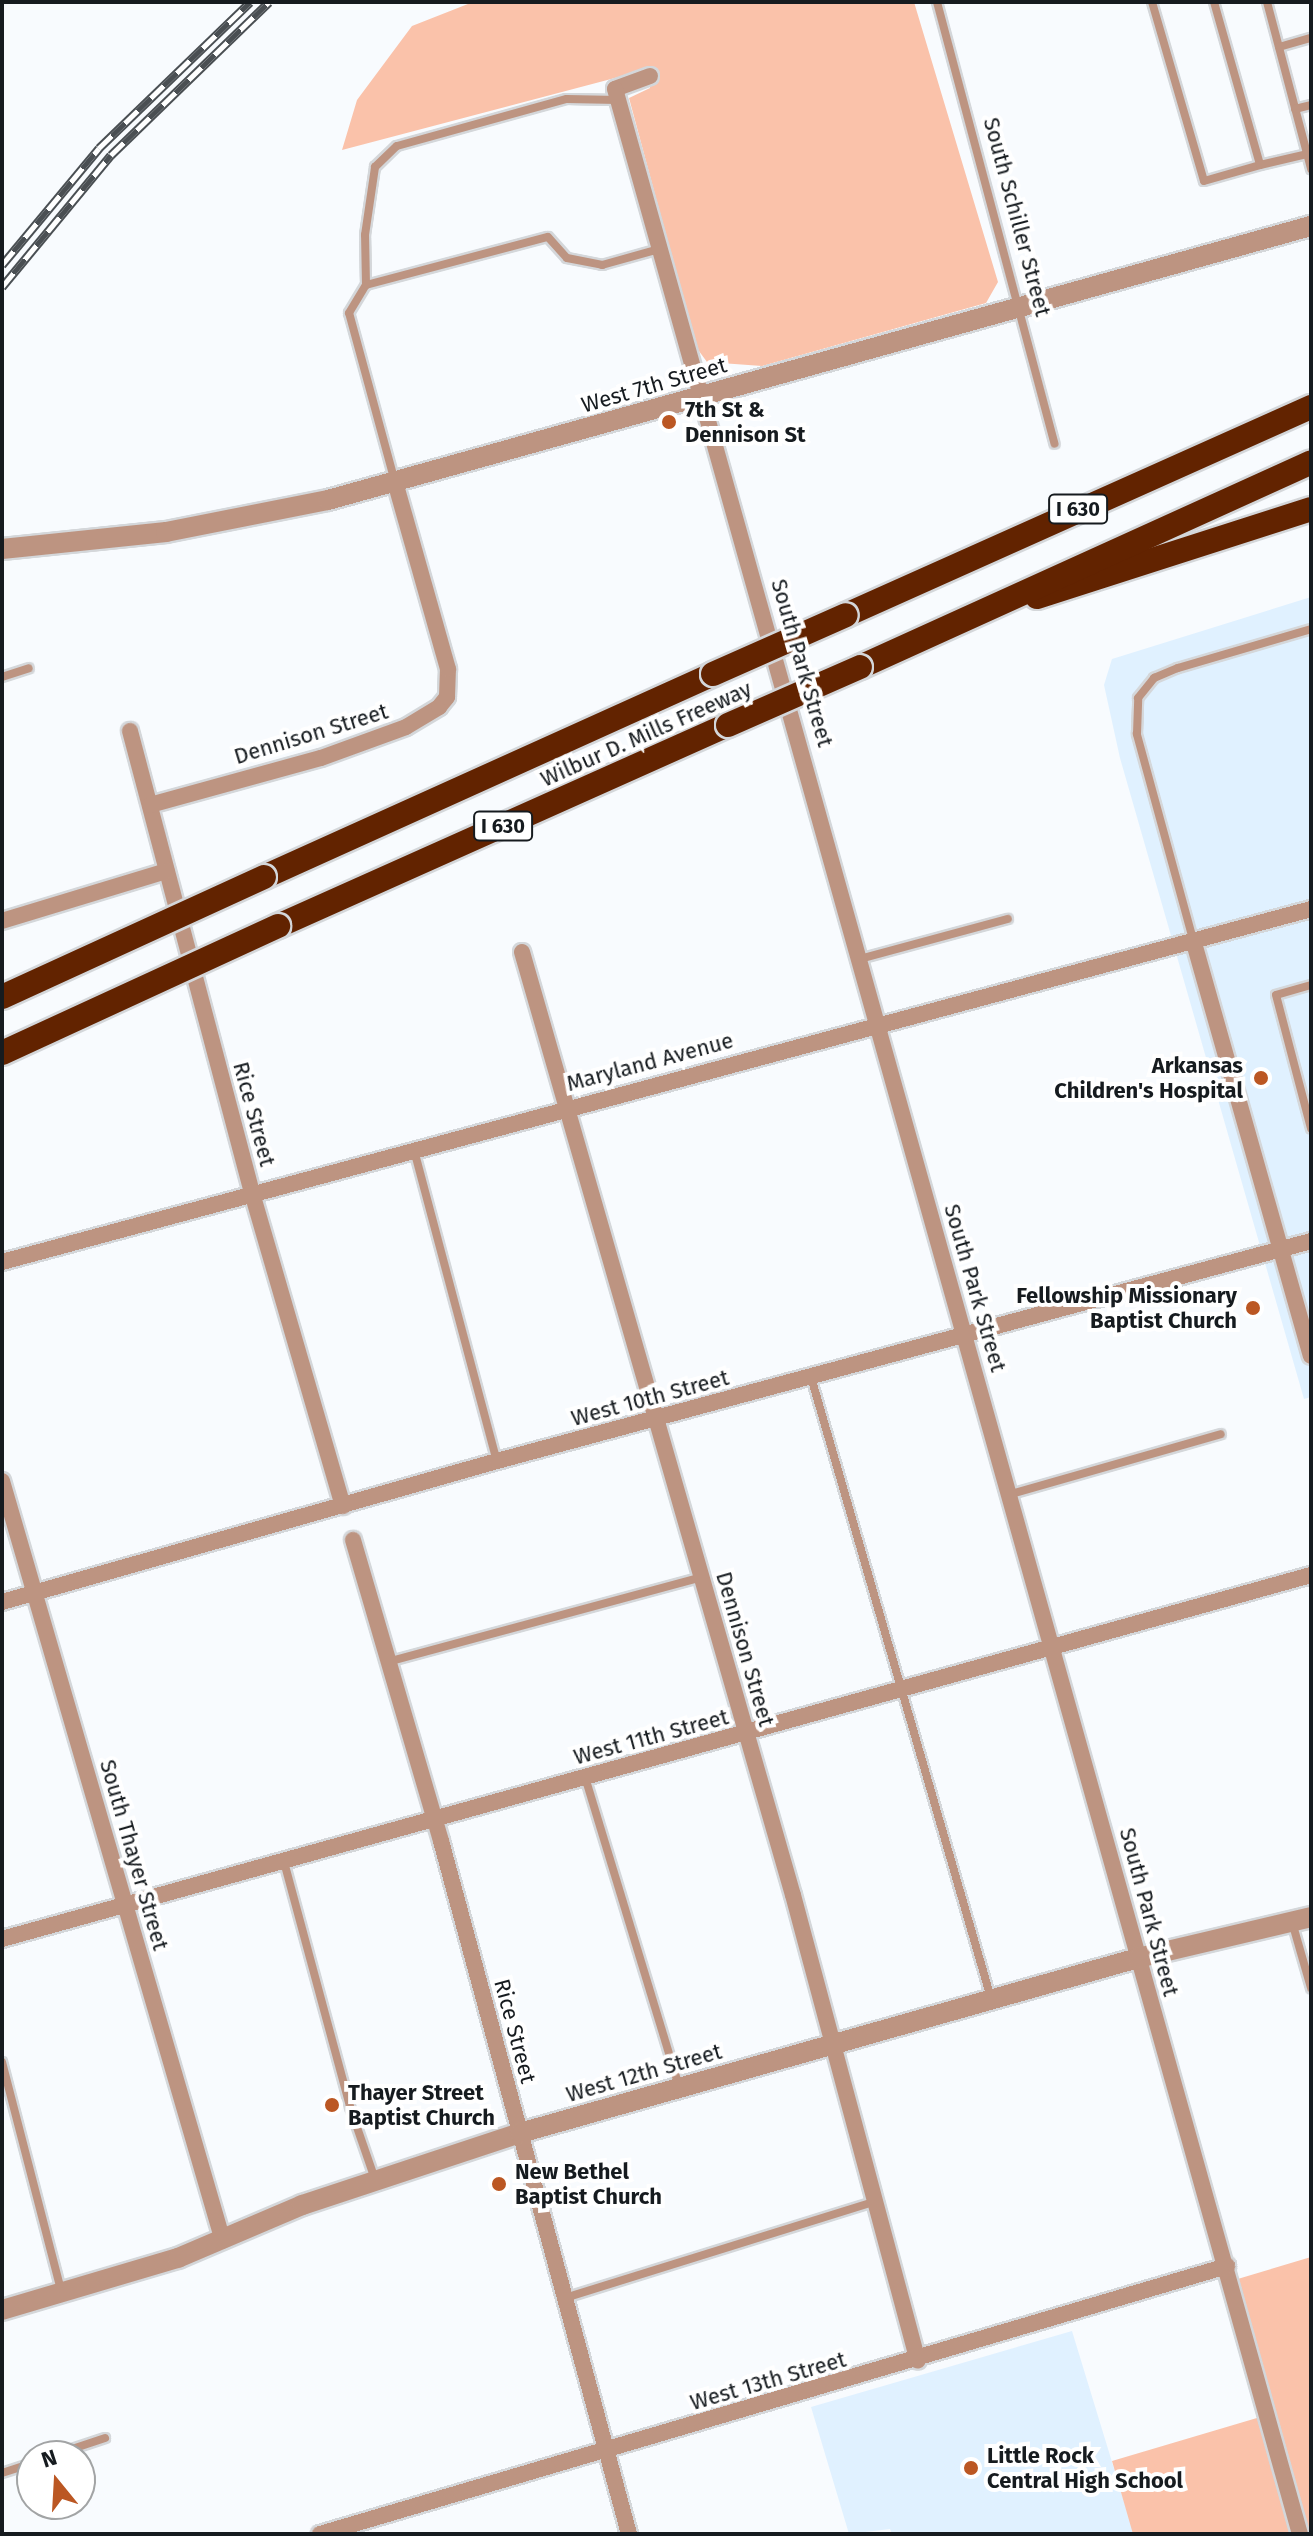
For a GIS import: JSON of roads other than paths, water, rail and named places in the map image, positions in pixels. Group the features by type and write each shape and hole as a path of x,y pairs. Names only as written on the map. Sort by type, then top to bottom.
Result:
{"highway":[{"name":"Wilbur D. Mills Freeway","path":"2,997 1311,407"},
{"name":"Wilbur D. Mills Freeway","path":"2,1053 1311,462"},
{"path":"958,619 1135,569 1311,509"}],"street":[{"path":"618,100 615,89 650,76"},
{"name":"South Park Street","path":"618,100 663,248 863,958 965,1335 1300,2534"},
{"name":"West 7th Street","path":"2,549 217,524 395,482 1311,226"},
{"name":"Dennison Street","path":"150,805 333,754 406,727 439,707 447,697 448,669 395,482"},
{"name":"Rice Street","path":"130,731 252,1193 343,1506"},
{"path":"2,921 167,871"},
{"name":"Maryland Avenue","path":"2,1262 879,1023 1194,943 1311,909"},
{"path":"1194,943 1311,1356"},
{"name":"Dennison Street","path":"522,952 702,1577 918,2360"},
{"name":"West 10th Street","path":"2,1602 497,1461 1311,1241"},
{"name":"South Thayer Street","path":"2,1481 223,2241"},
{"name":"Rice Street","path":"353,1540 434,1816 629,2534"},
{"name":"West 11th Street","path":"2,1939 434,1816 746,1735 901,1687 1311,1575"},
{"name":"West 12th Street","path":"2,2310 223,2241 375,2179 520,2133 1138,1958 1302,1919"},
{"name":"West 13th Street","path":"320,2534 918,2360 1227,2266"}],"lane":[{"name":"South Schiller Street","path":"937,2 1055,444"},
{"path":"1152,2 1204,181 1307,154"},
{"path":"1214,2 1260,165"},
{"path":"1267,2 1311,169"},
{"path":"1279,47 1311,38"},
{"path":"395,482 349,313 366,285 365,235 375,167 397,146 567,99 618,100"},
{"path":"1295,109 1311,105"},
{"path":"366,285 548,237 567,258 602,265 663,248"},
{"path":"1194,943 1137,734 1138,698 1154,678 1178,668 1311,629"},
{"path":"2,677 29,668"},
{"path":"863,958 1008,919"},
{"path":"1311,985 1276,995 1311,1128"},
{"path":"414,1150 497,1461"},
{"path":"811,1377 992,2001"},
{"path":"1011,1494 1221,1434"},
{"path":"387,1662 702,1577"},
{"path":"585,1777 680,2088"},
{"path":"283,1858 350,2107 375,2179"},
{"path":"1302,1919 1311,1988"},
{"path":"2,2062 62,2292"},
{"path":"565,2298 874,2202"},
{"path":"96,2441 105,2438"}],"railway":[{"path":"2,265 99,148 250,2"},
{"path":"2,287 111,155 269,2"}],"place":[{"name":"7th St & Dennison St","path":"669,422"},
{"name":"Arkansas Children's Hospital","path":"1261,1078"},
{"name":"Fellowship Missionary Baptist Church","path":"1253,1308"},
{"name":"Thayer Street Baptist Church","path":"332,2105"},
{"name":"New Bethel Baptist Church","path":"499,2184"},
{"name":"Little Rock Central High School","path":"971,2468"}]}
